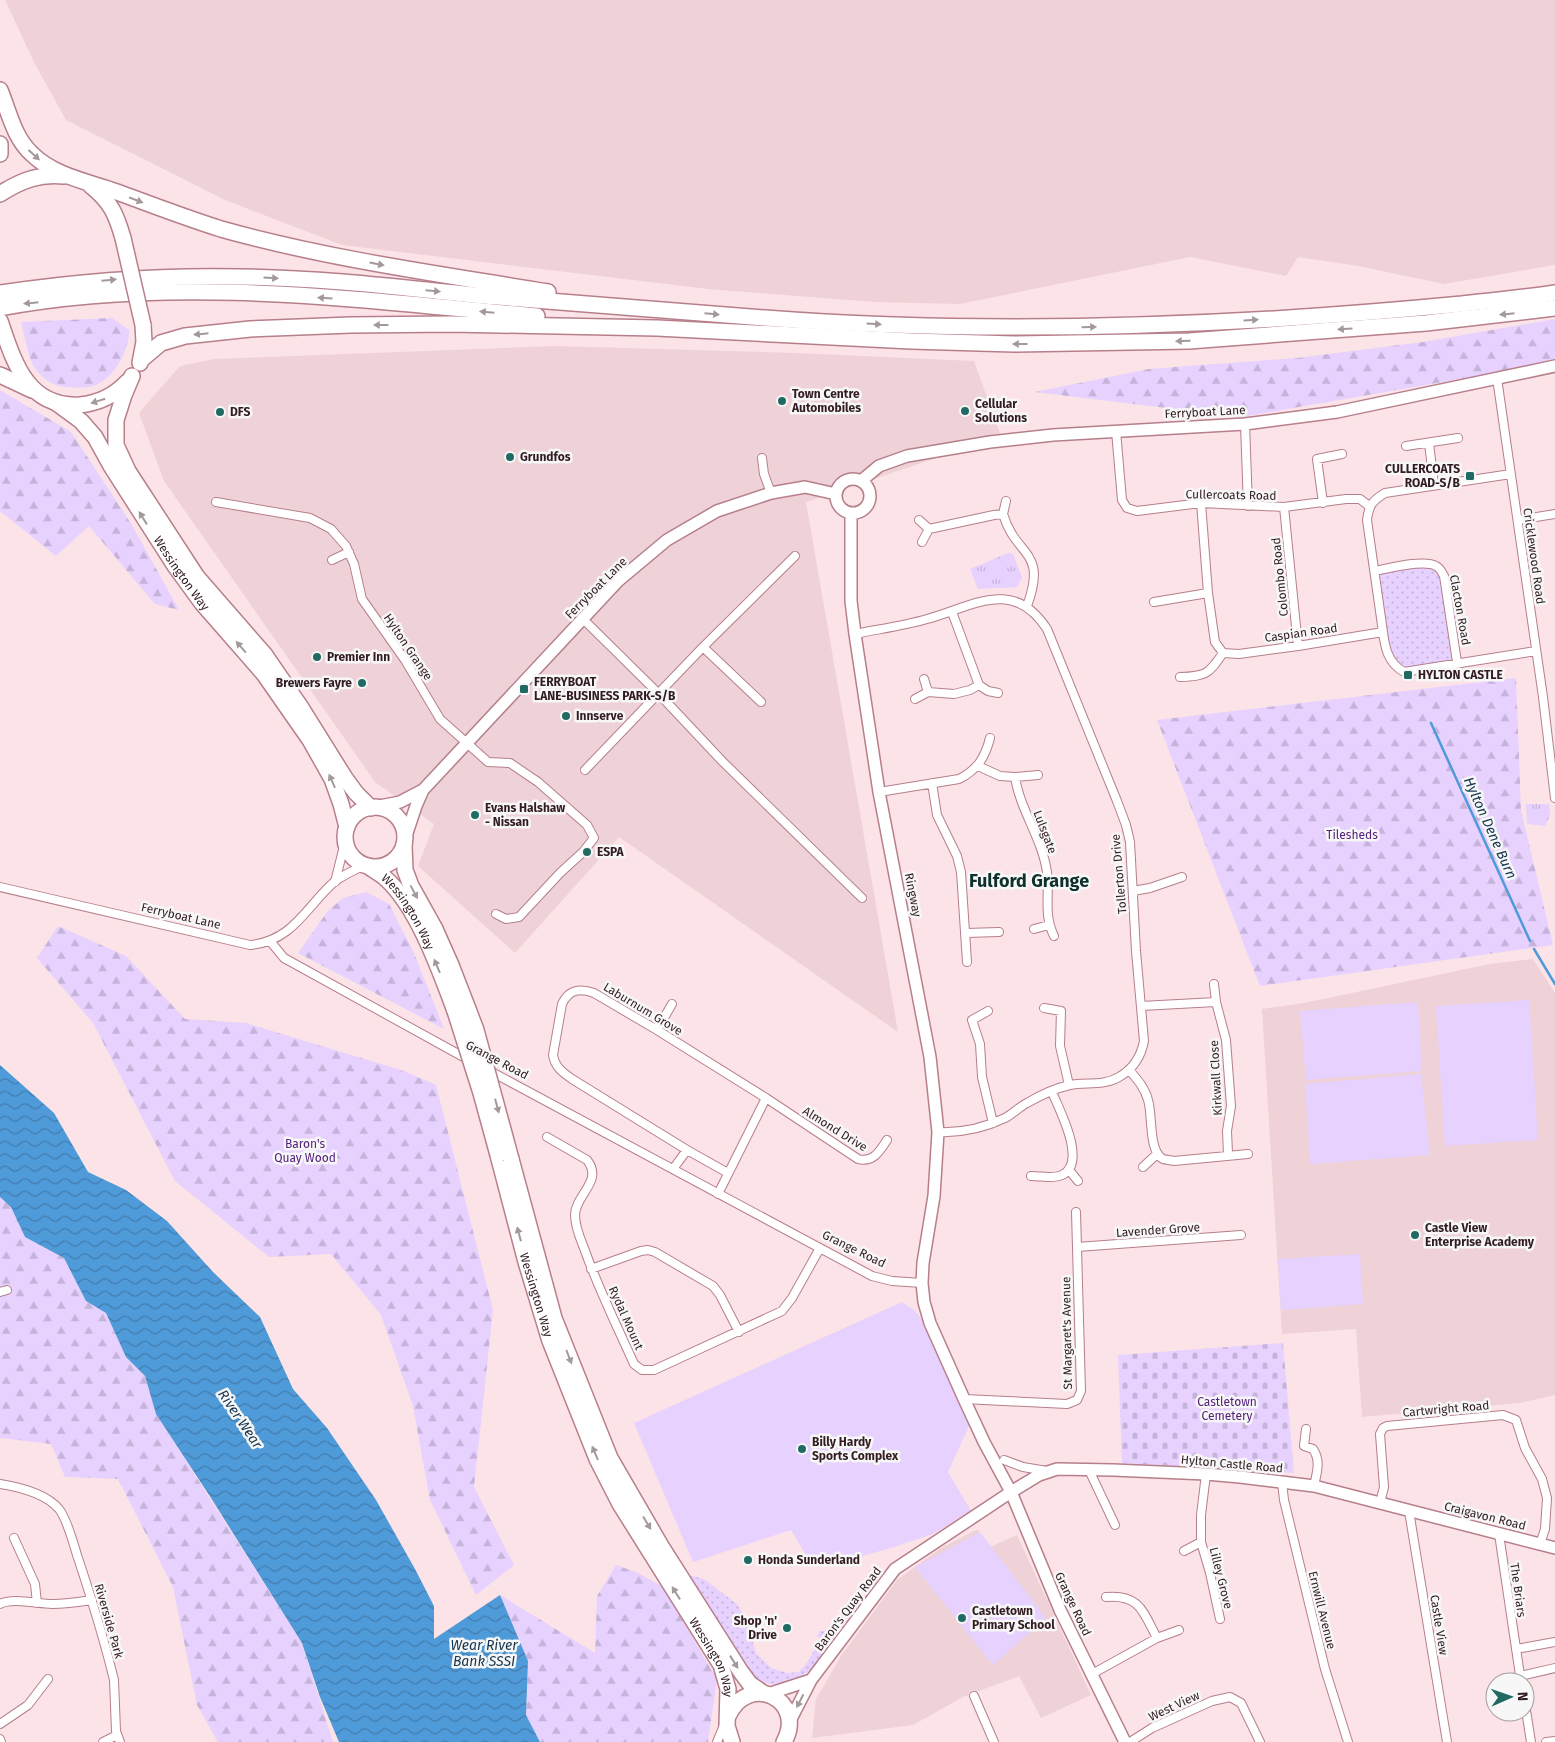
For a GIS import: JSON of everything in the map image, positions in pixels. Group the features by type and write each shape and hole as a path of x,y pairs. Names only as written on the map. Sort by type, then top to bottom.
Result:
{"highway":[{"path":"0,90 18,135 30,154 48,166 90,185 108,189 214,226 310,251 408,269 663,310"},
{"path":"0,144 0,154"},
{"path":"0,194 22,181 35,177 48,175 70,176"},
{"path":"0,375 55,402 76,405 107,398 122,388 132,376 140,360 144,342 143,325 117,217 111,205 102,194 90,185"},
{"path":"0,293 112,279 247,277 350,283 771,319 911,325 1052,328 1184,324 1336,315 1555,293"},
{"path":"0,308 20,304 113,295 243,292 356,300 658,328"},
{"path":"140,360 161,343 185,336 250,329 351,325 452,324 658,328 1014,344 1189,342 1426,323 1555,308"},
{"path":"0,321 11,353 24,379 35,392"},
{"name":"Wessington Way","path":"132,376 116,420 116,445 128,471 197,577 265,655 356,793 373,808 385,809 398,818 404,829 405,870 411,886 452,965 479,1085 504,1157 554,1318 610,1458 661,1546 741,1672 750,1684 782,1703 787,1711 788,1735"},
{"name":"Wessington Way","path":"55,402 81,421 95,437 111,466 175,566 202,603 264,674 305,733 332,779 341,804 349,852 357,861 383,876 394,887 409,908 461,1010"},
{"path":"346,835 354,816 364,810 373,808"},
{"name":"Wessington Way","path":"366,866 383,866 392,862 399,854 404,842"},
{"name":"Wessington Way","path":"504,1157 538,1305 555,1355 597,1459 620,1504 721,1665 728,1689 727,1718 729,1735 732,1742"},
{"name":"Wessington Way","path":"727,1718 732,1706 742,1697 752,1693 766,1693"}],"street":[{"name":"Ferryboat Lane","path":"861,482 879,466 907,456 1014,439 1053,435 1245,424 1337,412 1555,366"},
{"name":"Cricklewood Road","path":"1497,378 1553,763 1555,798"},
{"path":"1245,424 1248,506"},
{"name":"Cullercoats Road","path":"1116,431 1122,500 1127,508 1137,511 1202,503 1284,507 1360,499 1369,506"},
{"path":"1406,446 1458,438"},
{"path":"1428,443 1434,485"},
{"path":"1324,503 1317,458 1342,454"},
{"path":"762,458 764,474 772,492"},
{"path":"1369,506 1385,493 1511,474"},
{"path":"853,479 861,482 867,488 869,501 862,510 851,513 840,508 836,494 841,484 846,480 853,479"},
{"name":"Ferryboat Lane","path":"373,808 400,802 423,790 618,581 667,540 717,511 772,492 805,486 836,494"},
{"path":"855,634 920,621 952,612 982,600 998,598 1013,600 1027,606 1034,581 1034,569 1030,557 1012,535 1006,524 1004,514 1006,501"},
{"name":"Hylton Grange","path":"216,502 310,518 330,529 346,546 354,564 362,599 405,660 440,719 468,742 488,762 510,763 538,782 587,825 594,838 583,852 560,873 519,917 506,919 496,914"},
{"path":"1180,677 1203,676 1214,667 1223,653 1215,642 1208,593 1202,503"},
{"name":"Clacton Road","path":"1369,506 1367,520 1376,570 1386,650 1391,661 1404,672 1457,662 1536,651"},
{"name":"Colombo Road","path":"1284,507 1298,646"},
{"name":"Ringway","path":"851,513 851,601 855,634 879,792 930,1057 938,1132 934,1196 923,1263 922,1283"},
{"path":"922,542 929,529 1004,514"},
{"path":"1518,520 1555,514"},
{"path":"919,520 929,529"},
{"path":"332,560 348,552"},
{"path":"585,770 660,694 703,647 795,556"},
{"name":"Clacton Road","path":"1376,570 1425,563 1436,565 1440,569 1444,576 1457,662"},
{"path":"1154,602 1208,593"},
{"name":"Tollerton Drive","path":"938,1132 962,1131 983,1127 1006,1117 1027,1103 1069,1085 1106,1082 1117,1078 1129,1070 1138,1060 1144,1041 1130,842 1123,817 1047,629 1035,612 1027,606"},
{"path":"952,612 979,685 988,691 998,693"},
{"path":"583,619 660,694 723,762 862,898"},
{"name":"Caspian Road","path":"1223,653 1239,654 1383,632"},
{"path":"703,647 761,702"},
{"path":"924,680 928,692"},
{"path":"915,699 928,692 954,694 970,690 979,685"},
{"path":"879,792 959,779 969,774 984,759 990,738"},
{"path":"978,766 1000,776 1038,775"},
{"name":"Lulsgate","path":"1015,777 1018,792 1044,858 1047,873 1048,925 1054,936"},
{"path":"932,784 937,815 957,856 961,872 967,962"},
{"name":"Ferryboat Lane","path":"404,842 423,790"},
{"name":"Ferryboat Lane","path":"335,882 346,835"},
{"name":"Ferryboat Lane","path":"0,886 243,945 260,944 283,935 297,923 335,882 366,866"},
{"path":"1133,891 1150,888 1182,877"},
{"path":"1034,929 1048,925"},
{"path":"966,933 999,932"},
{"name":"Grange Road","path":"270,941 284,958 440,1045 872,1276 892,1282 922,1283 924,1302 930,1323 984,1442 1011,1492 1060,1610 1126,1742"},
{"name":"Kirkwall Close","path":"1214,984 1216,1002 1226,1040 1231,1106 1227,1131 1228,1154"},
{"name":"Laburnum Grove","path":"728,1173 687,1150 558,1069 553,1055 562,1004 570,993 577,990 594,993 766,1098"},
{"path":"1141,1006 1216,1002"},
{"path":"657,1030 672,1004"},
{"path":"1044,1008 1061,1011 1060,1046 1069,1085"},
{"path":"988,1011 972,1020 980,1044 982,1077 994,1123"},
{"path":"1129,1070 1142,1085 1148,1098 1151,1111 1153,1143 1158,1154 1164,1159 1174,1161 1228,1154 1248,1154"},
{"path":"1052,1092 1068,1130 1072,1146 1072,1160 1069,1170"},
{"path":"718,1194 766,1098"},
{"name":"Almond Drive","path":"766,1098 858,1159 870,1160 877,1155 887,1140"},
{"name":"Rydal Mount","path":"547,1137 587,1160 592,1166 592,1180 576,1206 577,1229 591,1269 634,1364 642,1370 654,1370 775,1315 788,1305 820,1248"},
{"path":"673,1170 687,1150"},
{"path":"1143,1167 1158,1154"},
{"path":"1031,1176 1055,1176 1069,1170"},
{"path":"1069,1170 1078,1180"},
{"name":"St Margaret's Avenue","path":"964,1399 1067,1404 1077,1400 1081,1390 1076,1212"},
{"name":"Lavender Grove","path":"1077,1247 1240,1235"},
{"path":"591,1269 641,1251 655,1252 713,1286 720,1295 739,1332"},
{"name":"Cartwright Road","path":"1380,1503 1384,1487 1380,1434 1383,1428 1387,1426 1503,1415 1516,1420 1525,1448 1542,1479 1547,1498 1545,1529 1540,1544"},
{"path":"1306,1429 1304,1446 1313,1448 1318,1456 1314,1486"},
{"name":"Hylton Castle Road","path":"1004,1460 1023,1468 1049,1471"},
{"name":"Hylton Castle Road","path":"1011,1492 1049,1471 1057,1469 1206,1474 1314,1486 1409,1511"},
{"path":"1090,1470 1115,1526"},
{"name":"Lilley Grove","path":"1206,1474 1201,1515 1201,1542 1210,1572 1220,1619"},
{"name":"Ernwill Avenue","path":"1282,1482 1284,1500 1315,1631 1348,1742"},
{"name":"Riverside Park","path":"0,1484 41,1496 60,1510 71,1536 92,1600 114,1680 116,1731 119,1738"},
{"name":"Baron's Quay Road","path":"788,1735 811,1680 895,1569 1011,1492"},
{"name":"Craigavon Road","path":"1409,1511 1555,1548"},
{"name":"Castle View","path":"1409,1511 1447,1742"},
{"name":"The Briars","path":"1499,1534 1520,1672"},
{"path":"14,1538 35,1584 37,1603"},
{"name":"Lilley Grove","path":"1184,1551 1201,1542"},
{"path":"1106,1597 1119,1596 1136,1602 1157,1638"},
{"path":"0,1604 3,1602 18,1602 52,1604 92,1600"},
{"path":"1092,1674 1157,1638 1179,1630"},
{"path":"1516,1648 1555,1642"},
{"name":"The Briars","path":"1535,1674 1555,1668"},
{"path":"0,1724 28,1705 48,1679"},
{"path":"766,1693 811,1680"},
{"path":"974,1696 994,1742"},
{"name":"West View","path":"1130,1742 1152,1728 1212,1701 1230,1697 1242,1703 1260,1742"},
{"path":"717,1742 727,1718"},
{"path":"1528,1722 1532,1742"},
{"path":"102,1742 119,1738"},
{"path":"1546,1742 1555,1741"}],"shaded area":[{"path":"5,0 1555,0 1555,265 1444,284 1358,266 1298,257 1286,276 1190,257 960,304 874,302 708,289 342,245 225,200 66,120 35,64"},
{"path":"555,346 796,353 974,361 1001,436 806,502 898,1032 619,837 515,953 418,866 434,824 375,782 164,481 139,413 180,366 214,359"},
{"name":"Castle View Enterprise Academy","path":"1533,959 1555,993 1555,1395 1519,1403 1362,1417 1356,1329 1282,1334 1262,1009 1304,1003 1490,964"},
{"name":"Castletown Primary School","path":"978,1529 988,1548 1017,1535 1091,1695 1041,1718 1019,1676 963,1697 913,1725 812,1738 816,1699 841,1656 897,1580 941,1548"}],"green space":[{"path":"112,318 129,330 129,338 119,363 107,378 100,383 84,388 55,385 49,382 34,367 28,352 21,322"},
{"path":"1555,319 1555,359 1495,373 1241,417 1035,392 1149,369 1297,358 1423,342"},
{"path":"0,390 71,432 132,525 179,610 155,604 89,526 56,556 0,511"},
{"path":"1008,553 1013,554 1022,578 1017,587 978,589 970,569"},
{"path":"1425,563 1440,569 1457,662 1404,672 1391,661 1375,571"},
{"name":"Tilesheds","path":"1516,678 1521,810 1553,945 1260,986 1157,720"},
{"path":"1526,804 1549,804 1550,816 1545,826 1527,824"},
{"path":"366,892 389,904 414,953 444,1029 298,953 327,912 343,898"},
{"name":"Baron's Quay Wood","path":"58,926 126,956 185,1019 246,1023 404,1071 436,1085 493,1310 474,1487 514,1565 476,1595 430,1500 413,1406 381,1315 331,1254 269,1257 175,1181 93,1023 37,958"},
{"path":"1529,1000 1538,1140 1445,1146 1436,1006"},
{"path":"1418,1002 1422,1071 1306,1080 1300,1011"},
{"path":"1421,1074 1430,1155 1310,1164 1305,1084"},
{"path":"0,1197 11,1207 25,1237 64,1258 86,1301 106,1313 126,1357 145,1376 156,1414 302,1643 333,1742 218,1742 197,1705 173,1587 118,1479 65,1477 51,1444 0,1438"},
{"path":"1360,1254 1363,1304 1281,1310 1278,1259"},
{"name":"Billy Hardy Sports Complex","path":"902,1302 920,1317 969,1426 948,1472 971,1511 933,1534 852,1559 809,1560 791,1530 693,1562 634,1423"},
{"name":"Castletown Cemetery","path":"1283,1343 1294,1473 1122,1463 1118,1355"},
{"path":"980,1532 1046,1618 993,1665 915,1567"},
{"path":"616,1565 638,1573 663,1587 717,1679 708,1742 540,1742 526,1715 528,1661 500,1595 595,1653 597,1596"},
{"path":"688,1575 704,1579 737,1604 746,1620 756,1653 771,1668 788,1673 799,1672 821,1639 817,1636 820,1631 829,1631 833,1634 830,1649 807,1672 794,1680 772,1684 759,1680 748,1671 739,1659"}],"water":[{"path":"0,1065 54,1113 88,1172 126,1190 167,1221 213,1272 260,1317 293,1389 327,1428 376,1500 415,1569 434,1606 434,1639 500,1595 528,1661 526,1715 540,1742 339,1742 320,1697 302,1643 156,1414 145,1376 126,1357 106,1313 86,1301 64,1258 25,1237 11,1207 0,1197"}],"waterway":[{"name":"Hylton Dene Burn","path":"1431,723 1530,941"},
{"name":"Hylton Dene Burn","path":"1534,949 1555,984"}],"place":[{"name":"Town Centre Automobiles","path":"782,401"},
{"name":"Cellular Solutions","path":"965,411"},
{"name":"DFS","path":"220,412"},
{"name":"Grundfos","path":"510,457"},
{"name":"CULLERCOATS ROAD-S/B","path":"1470,476"},
{"name":"Premier Inn","path":"317,657"},
{"name":"HYLTON CASTLE","path":"1408,675"},
{"name":"Brewers Fayre","path":"362,683"},
{"name":"FERRYBOAT LANE-BUSINESS PARK-S/B","path":"524,689"},
{"name":"Innserve","path":"566,716"},
{"name":"Evans Halshaw - Nissan","path":"475,815"},
{"name":"ESPA","path":"587,852"},
{"name":"Castle View Enterprise Academy","path":"1415,1235"},
{"name":"Billy Hardy Sports Complex","path":"802,1449"},
{"name":"Honda Sunderland","path":"748,1560"},
{"name":"Castletown Primary School","path":"962,1618"},
{"name":"Shop 'n' Drive","path":"787,1628"}],"district":[{"name":"Fulford Grange","path":"1029,881"}],"water label":[{"name":"River Wear","path":"240,1419"},
{"name":"Wear River Bank SSSI","path":"484,1654"}]}
